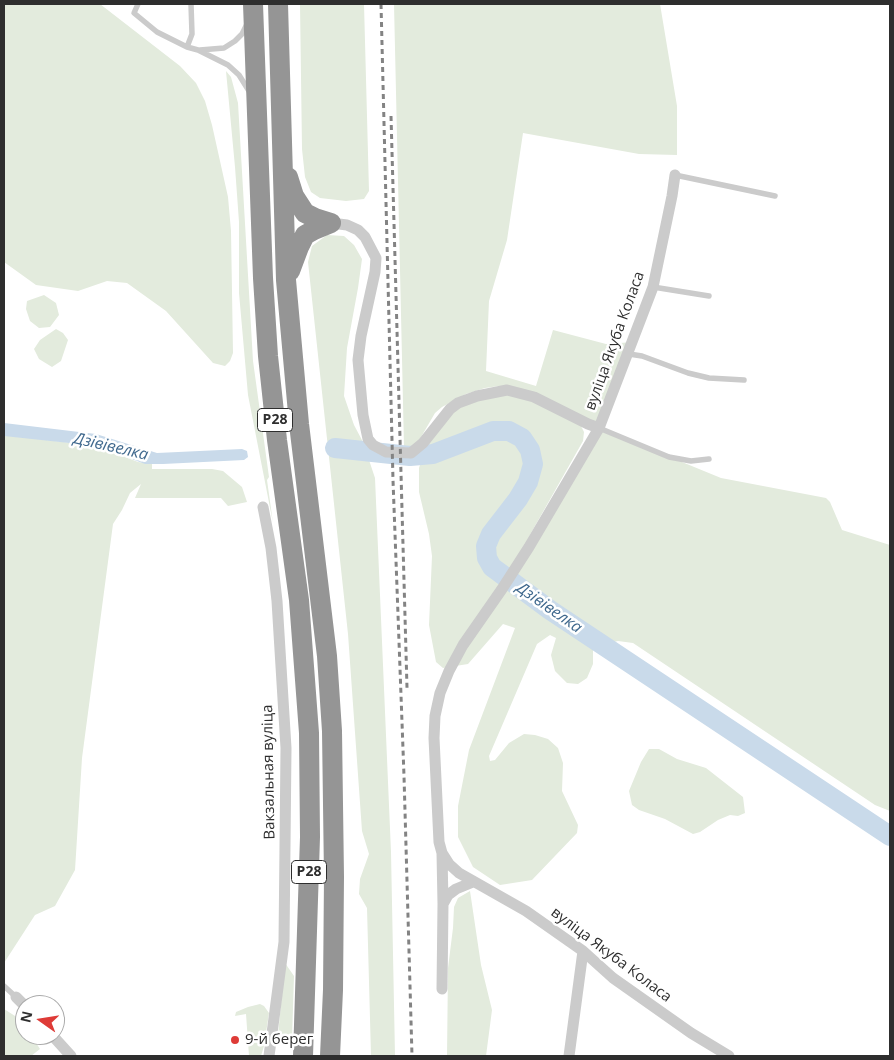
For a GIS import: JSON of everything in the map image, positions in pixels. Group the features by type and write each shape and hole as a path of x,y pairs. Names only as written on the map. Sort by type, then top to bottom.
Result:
{"highway":[{"name":"Р28","path":"278,4 286,280 299,424 327,656 332,731 334,877 333,990 330,1056"},
{"name":"Р28","path":"254,7 263,278 268,356 277,440 299,600 309,733 310,837 303,1056"},
{"path":"281,153 294,196 305,213 331,223"},
{"path":"286,280 305,235 331,223"},
{"path":"290,1056 294,1051 305,1012"}],"street":[{"name":"вуліца Якуба Коласа","path":"442,989 442,854 439,842 434,738 435,716 440,694 463,644 516,567 599,428 653,287 675,175"},
{"path":"331,223 348,225 358,230 365,237 376,258 358,360 362,415 368,438 373,445 386,452 411,453 423,443 450,409 458,403 477,396 507,390 534,398 599,428"},
{"name":"Вакзальная вуліца","path":"263,507 271,548 277,601 286,748 284,942 269,1056"},
{"name":"вуліца Якуба Коласа","path":"442,854 449,864 473,882 526,911 582,951 613,978 691,1033 729,1056"},
{"path":"443,904 448,895 456,888 473,882"},
{"path":"569,1056 582,951"},
{"path":"61,1045 71,1056"}],"lane":[{"path":"138,4 134,13 157,32 186,47 198,50 235,70 257,106"},
{"path":"186,47 192,34 191,4"},
{"path":"198,50 224,48 235,41 242,34 254,7"},
{"path":"675,175 776,196"},
{"path":"653,287 708,296"},
{"path":"628,354 642,356 709,378 744,380"},
{"path":"599,428 669,457 691,461 709,459"},
{"path":"4,986 15,996"}],"shaded area":[{"path":"4,4 100,4 180,66 196,83 205,101 212,125 228,197 231,231 233,353 230,361 225,366 213,363 166,311 127,283 107,281 78,291 36,285 4,262"},
{"path":"300,4 364,4 369,191 364,199 346,201 320,198 311,192 305,177 302,149"},
{"path":"394,4 660,4 677,106 677,155 639,154 523,133 507,240 489,301 486,371 536,386 553,330 606,344 633,342 596,426 513,387 499,386 466,394 442,407 435,413 417,444 410,448 404,447"},
{"path":"226,71 231,77 238,103 253,361 269,477 267,480 273,523 248,395 239,293 239,222"},
{"path":"327,235 344,236 354,245 362,259 347,348 344,396 354,425 363,442 375,478 391,852 395,1056 371,1056 367,908 359,894 360,879 369,854 362,831 348,634 308,262 312,246"},
{"path":"44,295 56,303 59,315 50,327 39,328 30,321 26,309 27,301"},
{"path":"56,329 63,333 68,340 61,361 52,367 39,359 34,349 40,340"},
{"path":"508,394 532,400 580,424 584,432 583,441 527,540 599,428 721,478 826,498 830,502 842,530 890,545 890,811 875,805 633,643 618,641 597,646 593,650 593,664 587,678 578,684 567,683 555,671 551,655 556,638 550,635 537,644 489,756 490,761 495,760 509,743 524,734 548,739 558,748 563,763 562,791 578,825 577,833 532,880 500,885 473,867 458,837 458,806 469,750 515,628 503,624 468,664 443,668 436,662 429,625 432,556 419,492 419,468 427,443 458,405"},
{"path":"4,435 97,446 138,462 152,464 152,469 212,469 223,471 242,487 247,502 228,506 221,498 135,498 141,484 130,493 113,524 82,758 75,870 55,906 35,915 4,963"},
{"path":"649,749 659,749 677,759 706,768 743,797 745,813 738,816 730,815 693,834 665,819 639,810 632,805 629,791 641,762"},
{"path":"470,891 481,965 492,1010 486,1056 447,1056 448,968 454,907 458,898"},
{"path":"285,963 294,976 292,1040 283,1042 278,1035"},
{"path":"260,1004 269,1013 264,1046 261,1056 249,1056 246,1014 235,1016 236,1012"},
{"path":"4,1009 15,1016 15,1045 37,1045 40,1049 31,1056 4,1056"}],"water":[{"path":"4,423 96,434 157,453 242,449 247,451 248,457 244,460 145,464 97,446 4,436"}],"waterway":[{"name":"Дзівівелка","path":"335,448 410,456 433,454 493,431 509,431 522,438 530,450 533,464 528,482 518,499 491,534 486,546 487,558 492,567 550,610 890,836"}],"railway":[{"path":"381,4 393,480 412,1056"},
{"path":"391,116 407,688"}],"place":[{"name":"9-й берег","path":"235,1040"}]}
